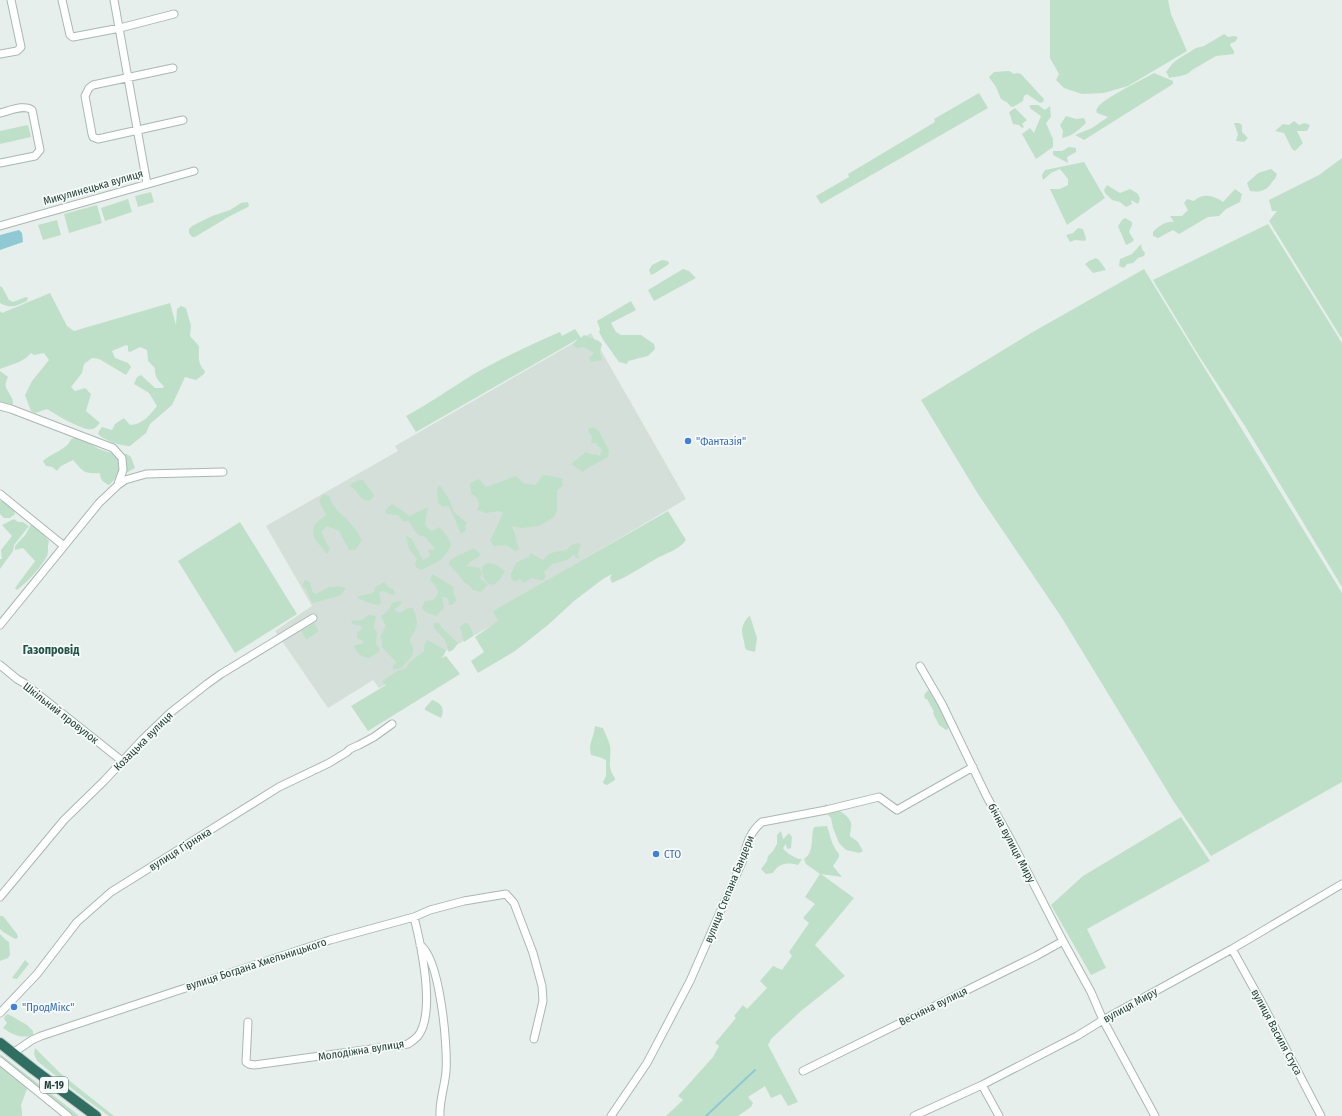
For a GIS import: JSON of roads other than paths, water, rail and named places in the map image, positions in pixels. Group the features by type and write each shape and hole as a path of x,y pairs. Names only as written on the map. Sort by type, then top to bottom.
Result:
{"highway":[{"name":"М-19","path":"0,1043 96,1116"}],"street":[{"path":"0,54 20,50 21,47 11,0"},
{"path":"62,0 70,35 73,38 174,14"},
{"path":"114,0 147,184"},
{"path":"173,68 93,85 89,88 85,96 92,134 95,139 138,131 183,120"},
{"path":"0,113 24,108 29,108 32,110 40,150 35,156 0,163"},
{"name":"Микулинецька вулиця","path":"0,226 194,171"},
{"path":"0,406 12,409 112,448 122,458 123,470 118,484"},
{"path":"0,625 99,503 118,484 125,480 146,474 223,472"},
{"path":"0,494 64,546"},
{"name":"Козацька вулиця","path":"0,896 64,820 170,714 207,684 313,618"},
{"name":"Шкільний провулок","path":"0,665 122,761"},
{"name":"бічна вулиця Миру","path":"920,666 942,704 987,797 1091,992 1103,1020 1155,1116"},
{"name":"вулиця Гірняка","path":"0,1013 37,974 76,922 111,892 279,787 374,737 392,724"},
{"name":"вулиця Степана Бандери","path":"611,1116 647,1063 690,981 742,862 748,842 755,827 762,822 826,810 879,797 897,810 973,767"},
{"name":"вулиця Миру","path":"914,1116 982,1085 1077,1036 1341,887"},
{"name":"вулиця Богдана Хмельницького","path":"13,1053 32,1040 76,1024 330,940 414,917 430,910 506,894 514,903 517,910 533,953 542,986 543,1002 534,1039"},
{"name":"Молодіжна вулиця","path":"248,1022 246,1062 254,1065 408,1044 417,1037 425,1019 426,1011 425,979 414,917"},
{"name":"Весняна вулиця","path":"803,1071 1036,956 1063,941"},
{"path":"420,945 425,948 435,972 443,1017 447,1070 444,1090 439,1107 440,1116"},
{"name":"вулиця Василя Стуса","path":"1232,949 1321,1116"},
{"path":"0,1062 68,1116"},
{"path":"982,1085 999,1116"}],"water":[{"path":"19,230 22,233 23,242 0,250 0,235"}],"waterway":[{"path":"706,1116 755,1070"}],"place":[{"name":"\"Фантазія\"","path":"688,441"},
{"name":"СТО","path":"656,854"},
{"name":"\"ПродМікс\"","path":"14,1007"}],"district":[{"name":"Газопровід","path":"51,650"}]}
